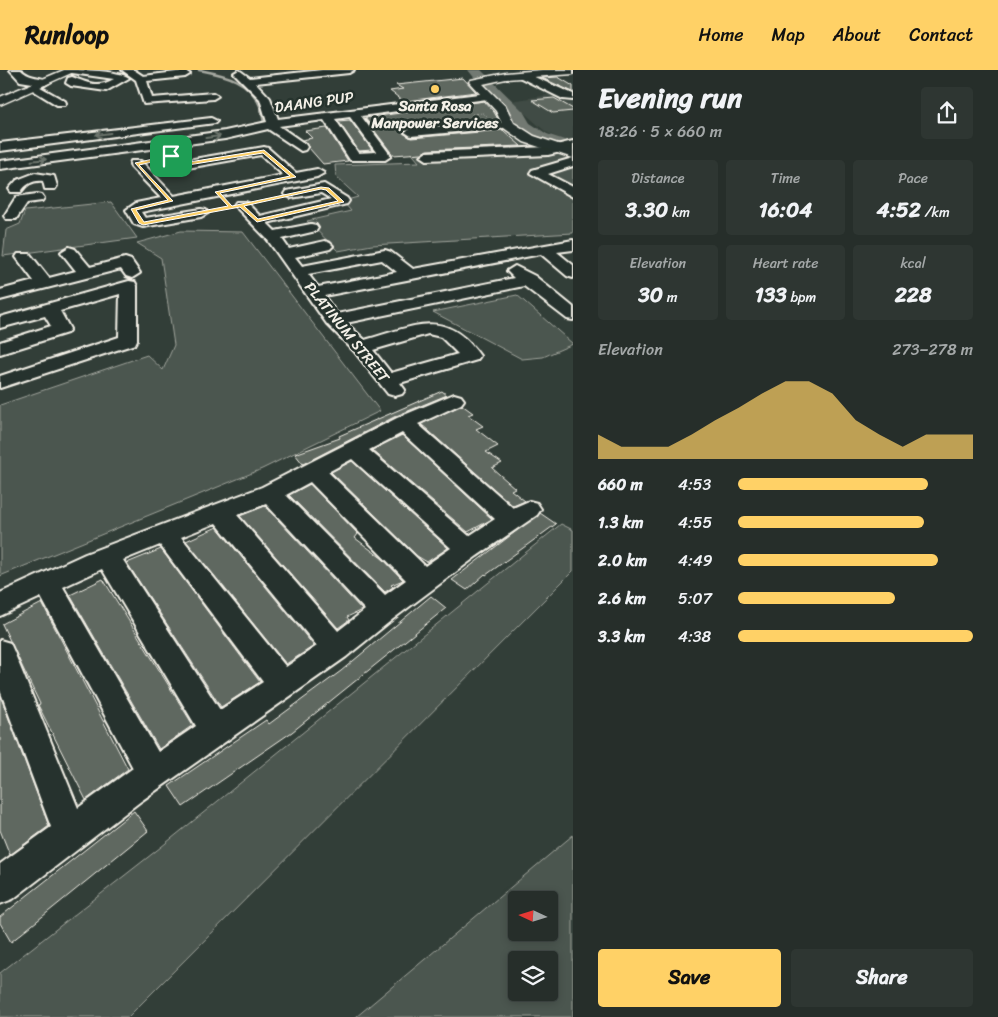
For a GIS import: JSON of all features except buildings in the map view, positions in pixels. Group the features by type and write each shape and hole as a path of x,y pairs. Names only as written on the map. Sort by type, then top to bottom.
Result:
{"main road":[{"path":"568,149 529,139 509,125 502,110 475,82 494,74 506,76 573,71"},
{"path":"0,101 72,73"}],"street":[{"path":"15,70 24,79 45,82 61,103"},
{"path":"127,70 141,79 185,74"},
{"path":"262,70 239,72 265,98 272,115 270,125 301,148"},
{"path":"249,81 349,70"},
{"path":"84,99 106,88 124,78 72,73 71,83 106,88"},
{"path":"524,75 567,97 573,97"},
{"path":"141,79 148,102 213,96"},
{"path":"428,91 440,102"},
{"name":"DAANG PUP","path":"0,164 161,144 225,135 254,127 327,116 487,96"},
{"path":"327,116 354,158 385,156 353,113"},
{"path":"0,146 134,129 177,119 221,121 236,131"},
{"path":"121,120 126,121 134,129"},
{"path":"411,132 509,125"},
{"name":"PLATINUM STREET","path":"161,144 182,165 216,193 220,211 257,221 272,236 334,320 361,347 391,385 470,356 448,332 439,329 428,329 361,347"},
{"path":"427,156 568,149"},
{"path":"182,165 264,151 276,164 293,177"},
{"path":"512,153 537,174 573,193"},
{"path":"80,165 136,164 154,160"},
{"path":"537,174 570,161 573,162"},
{"path":"136,164 171,201"},
{"path":"259,168 276,164"},
{"path":"259,201 220,211 143,223 139,221 133,210 141,206 317,172"},
{"path":"550,182 573,174"},
{"path":"12,216 19,207 18,194 23,182 38,177 50,179 50,186"},
{"path":"257,221 342,202 328,189 321,188 276,198"},
{"path":"0,189 37,198"},
{"path":"272,236 311,228"},
{"path":"314,293 573,245"},
{"path":"287,254 325,246"},
{"path":"544,249 573,273"},
{"path":"69,252 86,272"},
{"path":"299,271 385,255 410,275"},
{"path":"24,257 45,284"},
{"path":"496,258 529,280 573,315"},
{"path":"1,294 125,263 132,273"},
{"path":"334,320 529,280"},
{"path":"0,323 128,286 128,340 0,382"},
{"path":"0,348 61,329 50,309"},
{"path":"0,606 107,556 270,493 404,423 454,400"},
{"path":"0,886 153,774 336,649 383,611 520,514 404,423"},
{"path":"354,449 468,549"},
{"path":"312,470 424,581"},
{"path":"270,493 383,611"},
{"path":"220,511 336,649"},
{"path":"164,533 283,685"},
{"path":"107,556 217,732"},
{"path":"47,583 153,774"},
{"path":"0,652 71,833"}],"path":[{"path":"469,111 472,114"}],"shaded area":[{"path":"573,91 573,145 546,132 511,101"},
{"path":"502,124 531,145 573,156 573,233 372,245 338,251 307,221 351,211 344,203 347,200 358,197 336,177 335,165 419,162 394,132"},
{"path":"111,202 137,238 3,256 6,230 20,224 25,211"},
{"path":"181,231 243,232 380,411 262,469 0,576 0,405 147,355 163,370 174,345 161,258 137,243"},
{"path":"517,295 573,344 543,357 522,359 433,312"},
{"path":"561,524 573,530 573,571 128,1017 0,1017 0,973 161,847"},
{"path":"573,835 573,1017 356,1017"}],"waterway":[{"path":"199,70 226,76 249,90 260,106 266,129"},
{"path":"474,70 518,114 525,126 542,137 573,148"}],"place":[{"name":"Santa Rosa Manpower Services","path":"435,89"}],"route":[{"path":"171,156 136,164 171,201 133,209 139,221 143,223 201,213 231,207 241,205 257,221 342,202 328,189 321,188 231,207 216,193 293,177 276,164 264,151 182,165 171,156"}]}
